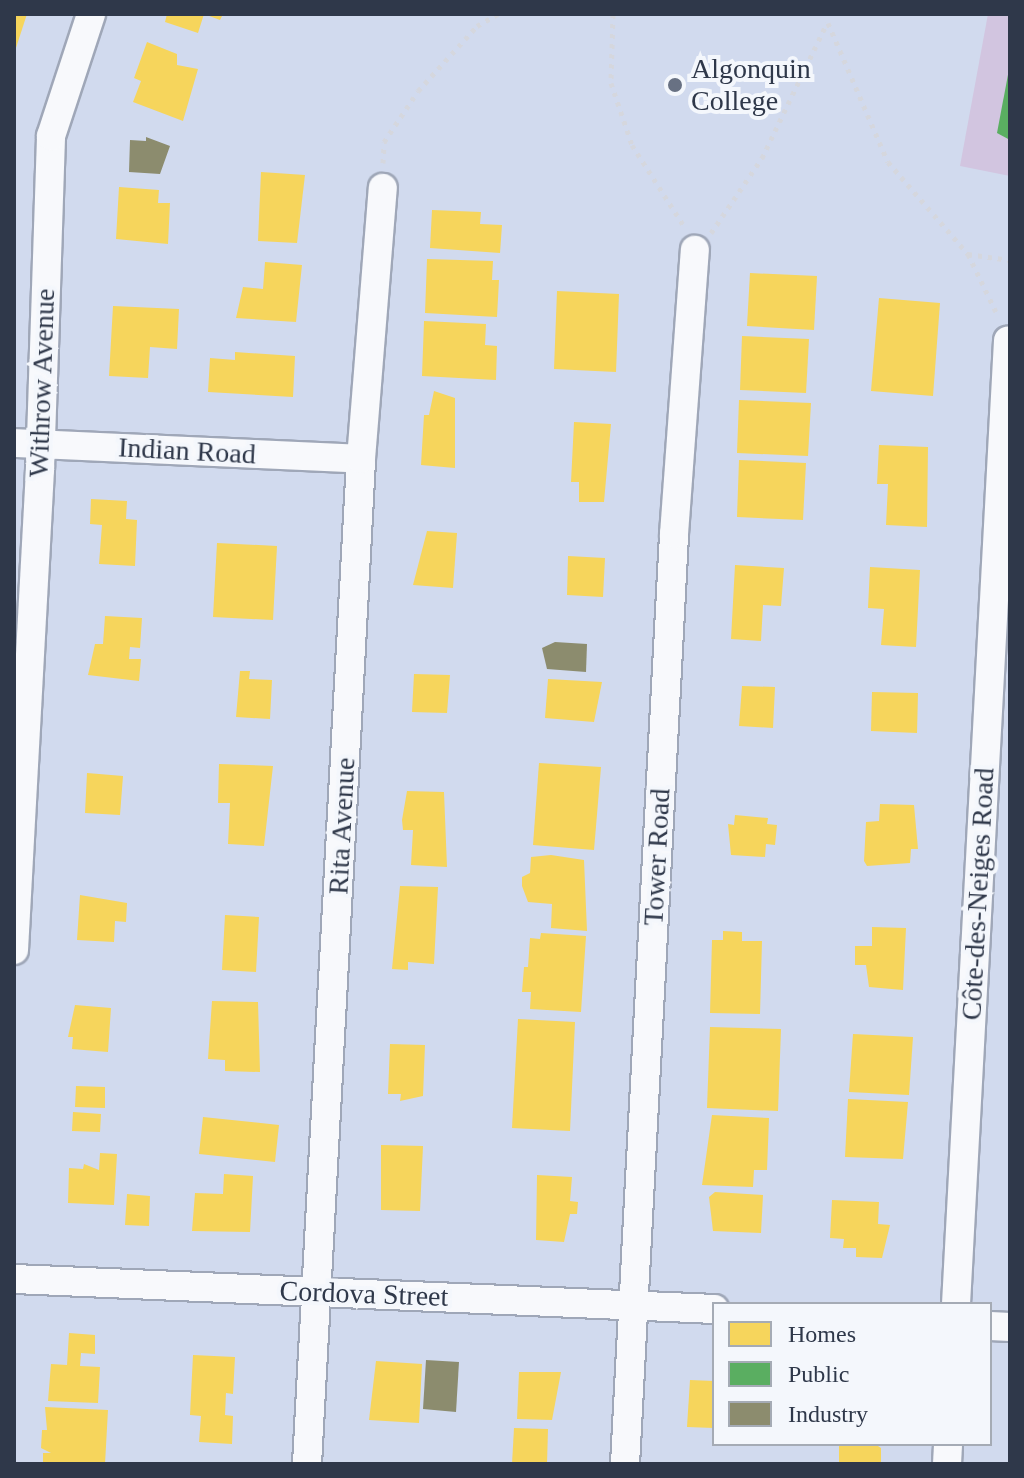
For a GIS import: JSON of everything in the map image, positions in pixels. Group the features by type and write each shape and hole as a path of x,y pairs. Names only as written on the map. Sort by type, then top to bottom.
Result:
{"street":[{"name":"Withrow Avenue","path":"14,950 27,444 51,136 91,14"},
{"name":"Rita Avenue","path":"307,1464 361,459 383,188"},
{"name":"Tower Road","path":"625,1464 673,550 695,250"},
{"name":"Côte-des-Neiges Road","path":"956,1302 1008,340"},
{"name":"Indian Road","path":"27,444 361,459"},
{"name":"Cordova Street","path":"14,1279 712,1309"}],"path":[{"path":"383,188 384,142 418,91 486,14"},
{"path":"477,26 498,14"},
{"path":"613,14 611,83 632,145 672,201 695,250 720,223 762,158 827,23 888,162 968,254 1008,340"},
{"path":"968,254 1010,260"}],"shaded area":[{"path":"988,14 1010,14 1010,176 960,166"}],"building: Homes":[{"path":"14,14 27,14 14,54"},
{"path":"167,14 204,14 198,33 165,22"},
{"path":"204,14 223,14 220,20"},
{"path":"147,42 177,54 177,65 198,69 183,121 133,102 141,81 134,78"},
{"path":"261,172 305,175 297,243 258,241"},
{"path":"119,187 159,190 158,203 170,203 168,244 116,239"},
{"path":"432,210 481,212 480,224 502,225 500,253 430,248"},
{"path":"427,259 493,261 492,280 499,280 497,317 425,313"},
{"path":"265,262 302,265 296,322 236,318 243,287 263,289"},
{"path":"750,273 817,276 814,330 747,326"},
{"path":"557,291 619,294 616,372 554,369"},
{"path":"879,298 940,303 933,396 871,391"},
{"path":"113,306 179,309 177,349 150,347 148,378 109,376"},
{"path":"424,321 486,324 485,345 497,346 496,380 422,376"},
{"path":"742,336 809,339 806,393 740,390"},
{"path":"235,352 295,356 293,397 208,392 210,358 235,360"},
{"path":"434,391 455,398 455,468 421,465 424,415 429,415"},
{"path":"739,400 811,403 808,456 737,453"},
{"path":"574,422 611,424 604,502 579,502 579,482 571,482"},
{"path":"879,445 928,447 927,527 886,525 888,484 877,484"},
{"path":"739,460 806,463 803,520 737,517"},
{"path":"91,499 127,501 126,519 137,520 135,566 99,564 102,525 90,524"},
{"path":"427,531 457,533 453,588 413,585"},
{"path":"217,543 277,546 273,620 213,617"},
{"path":"568,556 605,558 603,597 567,595"},
{"path":"735,565 784,568 781,606 763,605 761,641 731,639"},
{"path":"870,567 920,570 916,647 881,645 884,609 868,608"},
{"path":"105,616 142,618 140,648 130,647 129,659 141,659 139,681 88,675 95,644 103,644"},
{"path":"240,671 250,671 249,679 272,680 270,719 236,717"},
{"path":"414,674 450,675 447,713 412,712"},
{"path":"548,679 602,682 594,722 545,718"},
{"path":"742,686 775,687 773,728 739,726"},
{"path":"872,692 918,693 917,733 871,731"},
{"path":"539,763 601,767 594,850 533,845"},
{"path":"219,764 273,766 264,846 228,844 230,803 218,803"},
{"path":"87,773 123,776 120,815 85,813"},
{"path":"407,791 444,792 447,867 411,865 413,830 403,830 402,820"},
{"path":"880,804 914,805 918,849 911,849 910,863 867,866 864,861 866,822 879,821"},
{"path":"735,815 768,818 767,824 777,825 775,845 766,844 765,857 731,855 728,824 734,825"},
{"path":"551,855 584,860 587,931 551,928 552,904 528,902 522,877 530,873 531,857"},
{"path":"400,886 438,887 434,964 408,962 408,970 392,969"},
{"path":"80,895 127,903 126,922 115,921 114,942 77,940"},
{"path":"225,915 259,917 256,972 222,970"},
{"path":"872,927 906,928 903,990 869,987 866,965 855,965 855,946 872,946"},
{"path":"723,931 742,932 742,941 762,941 760,1014 710,1013 712,940 723,940"},
{"path":"541,933 586,936 581,1012 530,1009 531,992 522,992 524,967 528,967 530,938 540,939"},
{"path":"212,1001 258,1002 260,1072 225,1071 225,1060 208,1059"},
{"path":"75,1005 111,1008 108,1052 72,1049 73,1037 68,1037"},
{"path":"518,1019 575,1022 570,1131 512,1128"},
{"path":"710,1027 781,1029 778,1111 707,1108"},
{"path":"853,1034 913,1037 909,1095 849,1092"},
{"path":"390,1044 425,1045 423,1096 400,1101 401,1094 388,1094"},
{"path":"76,1086 105,1087 105,1108 75,1107"},
{"path":"848,1099 908,1102 903,1159 845,1157"},
{"path":"73,1112 101,1114 100,1132 72,1131"},
{"path":"712,1115 769,1118 767,1170 754,1170 753,1187 702,1185"},
{"path":"203,1117 279,1125 275,1162 199,1154"},
{"path":"381,1145 423,1146 420,1211 381,1210"},
{"path":"100,1153 117,1154 114,1205 68,1203 69,1168 83,1169 84,1164 99,1170"},
{"path":"224,1174 253,1176 250,1232 192,1231 195,1193 223,1194"},
{"path":"537,1175 572,1177 570,1201 578,1202 577,1214 570,1214 564,1242 536,1240"},
{"path":"715,1192 763,1195 761,1233 713,1231 709,1197"},
{"path":"127,1194 150,1196 149,1226 125,1225"},
{"path":"832,1200 879,1202 878,1224 890,1225 882,1258 856,1257 856,1248 843,1248 844,1239 830,1238"},
{"path":"69,1333 95,1335 95,1354 81,1353 80,1366 100,1367 98,1403 48,1401 51,1364 67,1365"},
{"path":"193,1355 235,1357 233,1394 226,1393 225,1415 233,1416 232,1444 199,1442 201,1416 190,1415"},
{"path":"376,1361 422,1364 419,1423 369,1420"},
{"path":"519,1372 561,1372 552,1420 517,1419"},
{"path":"690,1380 712,1381 712,1428 687,1427"},
{"path":"45,1407 108,1410 105,1464 43,1464 43,1453 51,1453 41,1448 42,1430 47,1430"},
{"path":"514,1428 548,1429 547,1464 512,1464"},
{"path":"839,1446 881,1448 881,1464 839,1464"}],"building: Public":[{"path":"1010,64 1010,140 997,133"}],"building: Industry":[{"path":"146,137 170,146 160,174 129,172 130,140 146,141"},
{"path":"555,642 587,644 586,672 547,669 542,648"},
{"path":"426,1360 459,1362 456,1412 423,1409"}],"place":[{"name":"Algonquin College","path":"675,85"}]}
